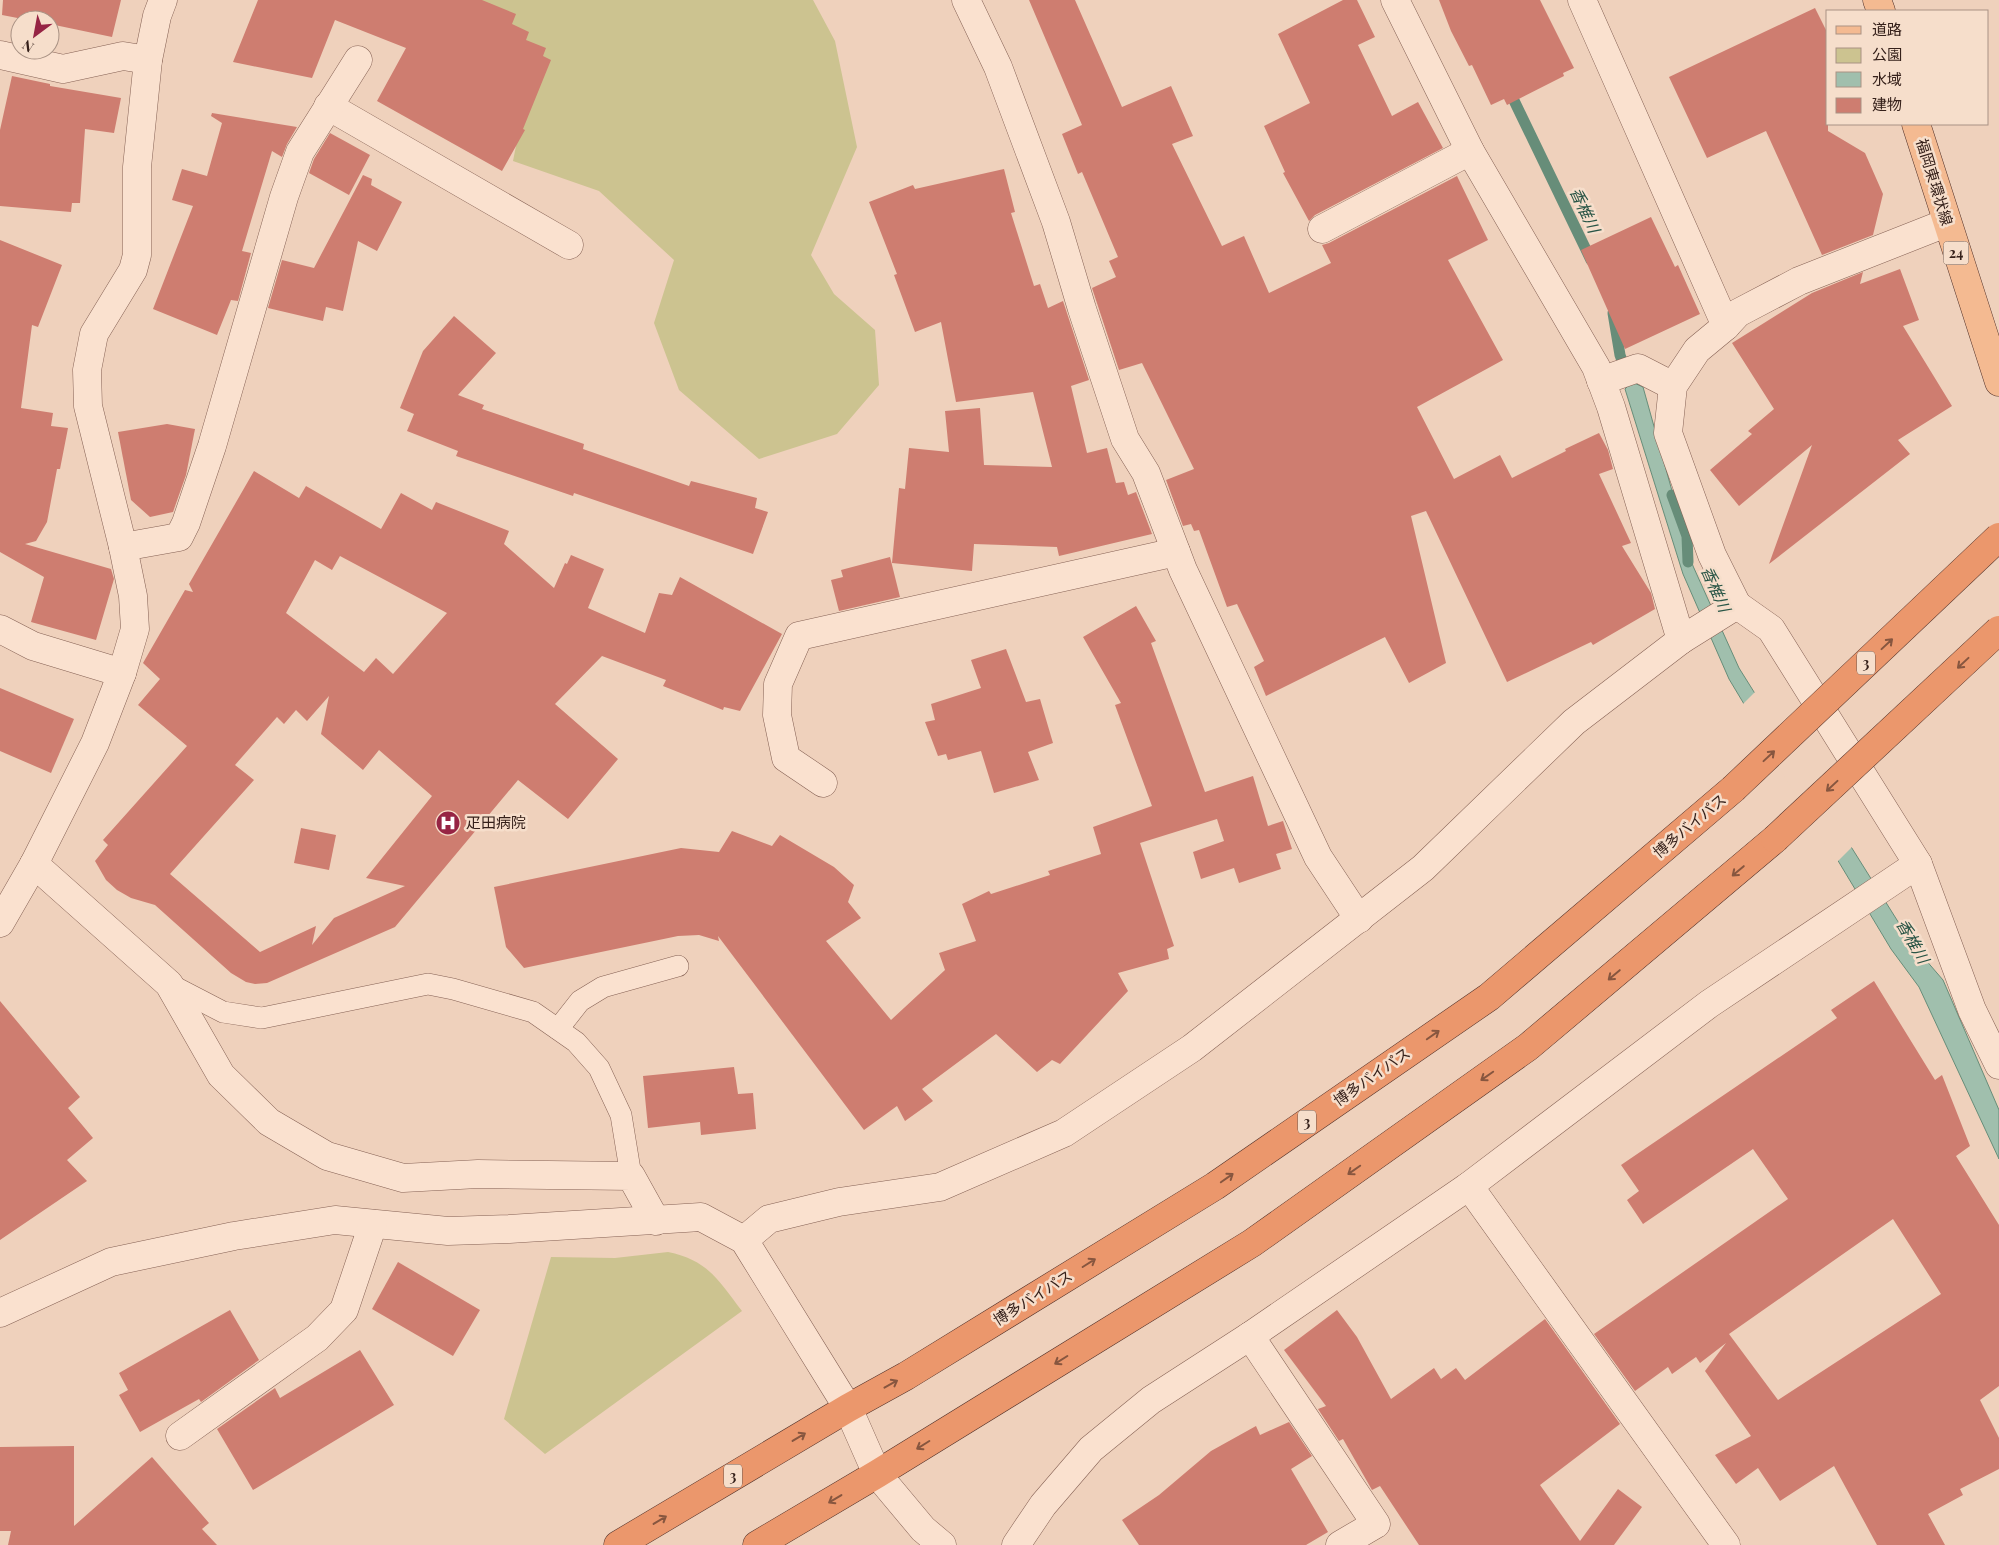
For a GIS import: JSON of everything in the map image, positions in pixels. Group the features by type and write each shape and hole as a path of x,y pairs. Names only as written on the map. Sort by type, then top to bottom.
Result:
{"highway":[{"name":"博多バイパス","path":"618,1545 848,1408 906,1376 1215,1186 1488,997 1733,789 1999,537"},
{"path":"757,1545 877,1474 1252,1243 1528,1047 1775,839 1999,630"}],"main road":[{"name":"福岡東環状線","path":"1916,125 1946,223 1999,382"}],"street":[{"path":"0,923 34,864 95,743 122,673 134,629 132,596 123,547 88,406 87,370 94,334 133,270 137,255 137,167 148,60 157,16 163,0"},
{"path":"966,0 998,67 1056,222 1082,309 1125,439 1146,473 1183,570 1318,857 1359,918"},
{"path":"1395,0 1470,151 1596,367 1611,407 1681,640"},
{"path":"1582,0 1726,326"},
{"path":"0,55 63,69 123,56 148,60"},
{"path":"123,547 179,537 186,523 212,446 284,197 300,152 358,60"},
{"path":"328,106 569,245"},
{"path":"1322,230 1470,151"},
{"path":"1946,223 1799,281 1738,313 1726,326 1697,350 1673,386 1668,433 1712,555 1737,605 1771,630 1918,864 1972,1010 1999,1065"},
{"path":"1601,381 1638,368 1673,386"},
{"path":"823,783 786,758 777,715 778,684 799,636 1176,552"},
{"path":"744,1240 769,1219 839,1202 940,1188 1064,1133 1192,1048 1423,868 1574,722 1681,640 1737,605"},
{"path":"0,629 33,646 122,673"},
{"path":"34,864 169,984 221,1075 269,1122 327,1156 402,1178 478,1174 631,1176 656,1220"},
{"path":"1016,1545 1043,1505 1091,1449 1151,1400 1250,1336 1469,1186 1709,1004 1918,864"},
{"path":"1469,1186 1726,1545"},
{"path":"0,1313 111,1262 234,1236 335,1220 448,1231 701,1217 744,1240 848,1408 877,1474 923,1528 942,1545"},
{"path":"180,1436 316,1338 344,1310 373,1224"},
{"path":"1250,1336 1376,1524 1340,1545"}],"lane":[{"path":"558,1029 580,1000 603,987 678,966"},
{"path":"169,984 223,1012 262,1018 428,984 453,989 533,1012 576,1042 599,1068 621,1114 631,1176"}],"green space":[{"path":"468,0 813,0 835,41 857,147 811,255 834,294 875,330 879,385 837,434 759,459 679,390 654,323 674,260 599,191 513,161 532,65"},
{"path":"668,1252 693,1260 703,1266 719,1281 742,1311 545,1454 504,1419 551,1257 615,1258"}],"water":[{"path":"1632,382 1643,387 1693,566 1739,668 1912,944 1943,980 1999,1110 1999,1159 1919,987 1891,949 1729,679 1683,574 1625,389"}],"pier":[{"path":"1756,691 1853,846 1836,863 1742,705"}],"building":[{"path":"3,0 121,0 112,37 60,26 60,10 10,10 10,17 2,15"},
{"path":"258,0 482,0 516,14 512,24 529,32 526,40 546,48 543,56 551,60 523,129 525,130 502,171 377,101 406,48 335,20 312,78 233,62"},
{"path":"1029,0 1075,0 1122,107 1171,86 1193,136 1172,144 1222,246 1244,236 1269,293 1331,263 1322,245 1457,176 1488,240 1448,260 1503,360 1417,407 1454,479 1500,455 1512,478 1599,433 1608,450 1613,469 1599,474 1631,543 1622,546 1651,593 1655,609 1593,645 1591,642 1507,682 1426,511 1411,516 1446,663 1409,683 1385,637 1266,696 1254,667 1264,661 1237,604 1227,607 1199,530 1194,531 1191,524 1183,526 1166,480 1194,469 1142,363 1119,370 1092,288 1116,277 1109,261 1118,257 1082,172 1078,174 1062,134 1082,125"},
{"path":"1343,0 1357,0 1375,37 1358,45 1392,116 1418,102 1443,148 1315,215 1309,221 1283,173 1285,172 1264,126 1310,103 1278,34"},
{"path":"1439,0 1540,0 1574,68 1563,73 1564,76 1507,105 1504,99 1491,105 1472,65 1469,66 1451,31"},
{"path":"1815,8 1826,30 1826,125 1828,125 1828,131 1865,153 1883,194 1873,235 1822,255 1766,131 1707,158 1669,77"},
{"path":"12,76 50,84 50,86 121,98 114,133 85,129 80,203 72,203 71,212 0,206 0,130"},
{"path":"212,113 297,127 282,157 272,151 242,251 251,253 238,301 231,300 217,335 153,309 193,206 172,200 182,169 207,176 222,123 211,116"},
{"path":"330,133 370,155 349,195 309,173 314,159"},
{"path":"1004,169 1015,212 1011,213 1034,286 1040,284 1048,308 1063,301 1089,380 1071,386 1087,453 1107,448 1116,483 1124,482 1128,495 1136,492 1152,534 1059,556 1057,547 974,544 972,571 892,563 899,488 905,489 909,448 949,452 945,411 980,408 984,465 1052,467 1033,392 956,402 941,322 915,332 894,275 897,274 869,202 913,185 915,189"},
{"path":"363,175 372,179 371,185 402,202 377,251 358,241 343,311 326,307 323,321 268,308 282,260 314,268"},
{"path":"1651,217 1675,267 1678,265 1700,314 1625,349 1581,250"},
{"path":"0,240 62,265 38,327 32,325 21,408 53,413 51,426 68,428 60,469 57,469 47,522 36,541 25,544 111,569 114,579 96,640 31,622 44,577 0,552"},
{"path":"1900,269 1919,320 1903,326 1952,406 1898,440 1910,454 1769,564 1812,445 1739,506 1710,470 1752,434 1748,431 1774,409 1732,343 1812,293 1863,272 1860,284"},
{"path":"454,316 496,353 458,395 484,405 482,409 584,444 583,449 689,486 691,481 757,498 755,508 768,512 753,554 574,493 573,496 456,456 458,451 407,431 414,414 400,408 423,351"},
{"path":"167,424 195,429 186,475 173,512 150,517 131,500 118,432"},
{"path":"254,471 299,498 306,486 381,529 401,493 432,510 436,502 509,531 504,544 554,588 565,563 567,564 571,555 604,569 588,608 645,633 659,593 672,595 680,577 782,634 740,711 724,707 723,710 663,686 666,680 602,656 555,704 618,759 568,819 518,780 395,927 267,983 255,984 246,982 231,973 155,905 131,898 117,890 106,880 95,861 108,845 103,840 187,746 138,705 160,679 143,663 185,590 193,592 189,584","holes":["340,556 447,613 393,674 376,658 364,672 286,613 315,560 332,570","329,696 321,734 363,770 379,750 432,796 366,878 405,886 334,918 312,945 316,926 260,952 170,874 254,780 235,765 277,717 284,724 296,710 307,721"]},
{"path":"890,557 900,597 839,611 831,580 843,577 841,570"},
{"path":"1136,606 1156,641 1151,643 1205,792 1253,776 1268,826 1283,821 1292,849 1276,854 1281,869 1239,883 1234,868 1201,879 1193,852 1224,841 1217,819 1140,843 1174,946 1167,949 1169,959 1118,973 1128,991 1060,1064 1052,1060 1037,1072 996,1034 922,1089 933,1101 905,1121 897,1106 864,1130 718,936 719,941 699,935 678,936 524,968 506,947 494,887 681,848 719,852 732,831 772,846 780,835 834,867 854,885 848,902 861,918 826,941 891,1020 945,970 939,953 976,941 962,904 989,891 991,894 1050,875 1048,871 1101,854 1093,827 1152,806 1115,705 1121,703 1083,637"},
{"path":"1006,649 1026,702 1040,699 1053,743 1028,752 1039,780 994,793 981,751 948,760 946,754 938,756 925,722 935,720 931,704 981,688 971,660"},
{"path":"0,688 74,719 51,773 0,751"},
{"path":"301,828 336,835 329,870 294,863"},
{"path":"1874,981 1935,1080 1942,1075 1970,1146 1956,1156 1999,1225 1999,1386 1980,1400 1999,1438 1999,1469 1960,1489 1963,1495 1928,1514 1945,1545 1877,1545 1834,1466 1780,1501 1758,1468 1736,1484 1715,1455 1751,1436 1705,1371 1726,1343 1700,1363 1696,1357 1672,1374 1668,1367 1635,1391 1594,1334 1788,1199 1753,1149 1643,1224 1627,1200 1639,1191 1621,1165 1837,1018 1831,1010","holes":["1893,1219 1941,1294 1778,1400 1729,1334"]},
{"path":"0,1001 80,1097 68,1108 93,1138 67,1160 87,1181 0,1240"},
{"path":"734,1067 738,1094 753,1093 756,1129 701,1135 700,1122 648,1128 643,1076"},
{"path":"398,1262 480,1310 453,1356 372,1309"},
{"path":"230,1310 259,1360 201,1402 199,1399 140,1432 119,1395 128,1390 119,1373"},
{"path":"1337,1310 1357,1337 1391,1399 1434,1368 1441,1379 1456,1368 1465,1380 1545,1319 1620,1424 1540,1485 1580,1541 1618,1489 1642,1507 1614,1545 1419,1545 1380,1486 1372,1490 1343,1439 1339,1441 1318,1409 1326,1406 1284,1350"},
{"path":"360,1350 394,1405 253,1490 217,1429 275,1388 280,1398"},
{"path":"1289,1422 1312,1456 1291,1469 1328,1532 1306,1545 1139,1545 1122,1520 1159,1495 1211,1451 1256,1426 1260,1435"},
{"path":"74,1446 74,1526 152,1457 209,1523 202,1529 217,1545 8,1545 11,1531 0,1531 0,1447"}],"waterway":[{"name":"香椎川","path":"1508,88 1591,260"},
{"name":"香椎川","path":"1613,313 1620,355 1626,372"},
{"name":"香椎川","path":"1672,495 1687,536 1688,562"}],"place":[{"name":"疋田病院","path":"448,823"}]}
